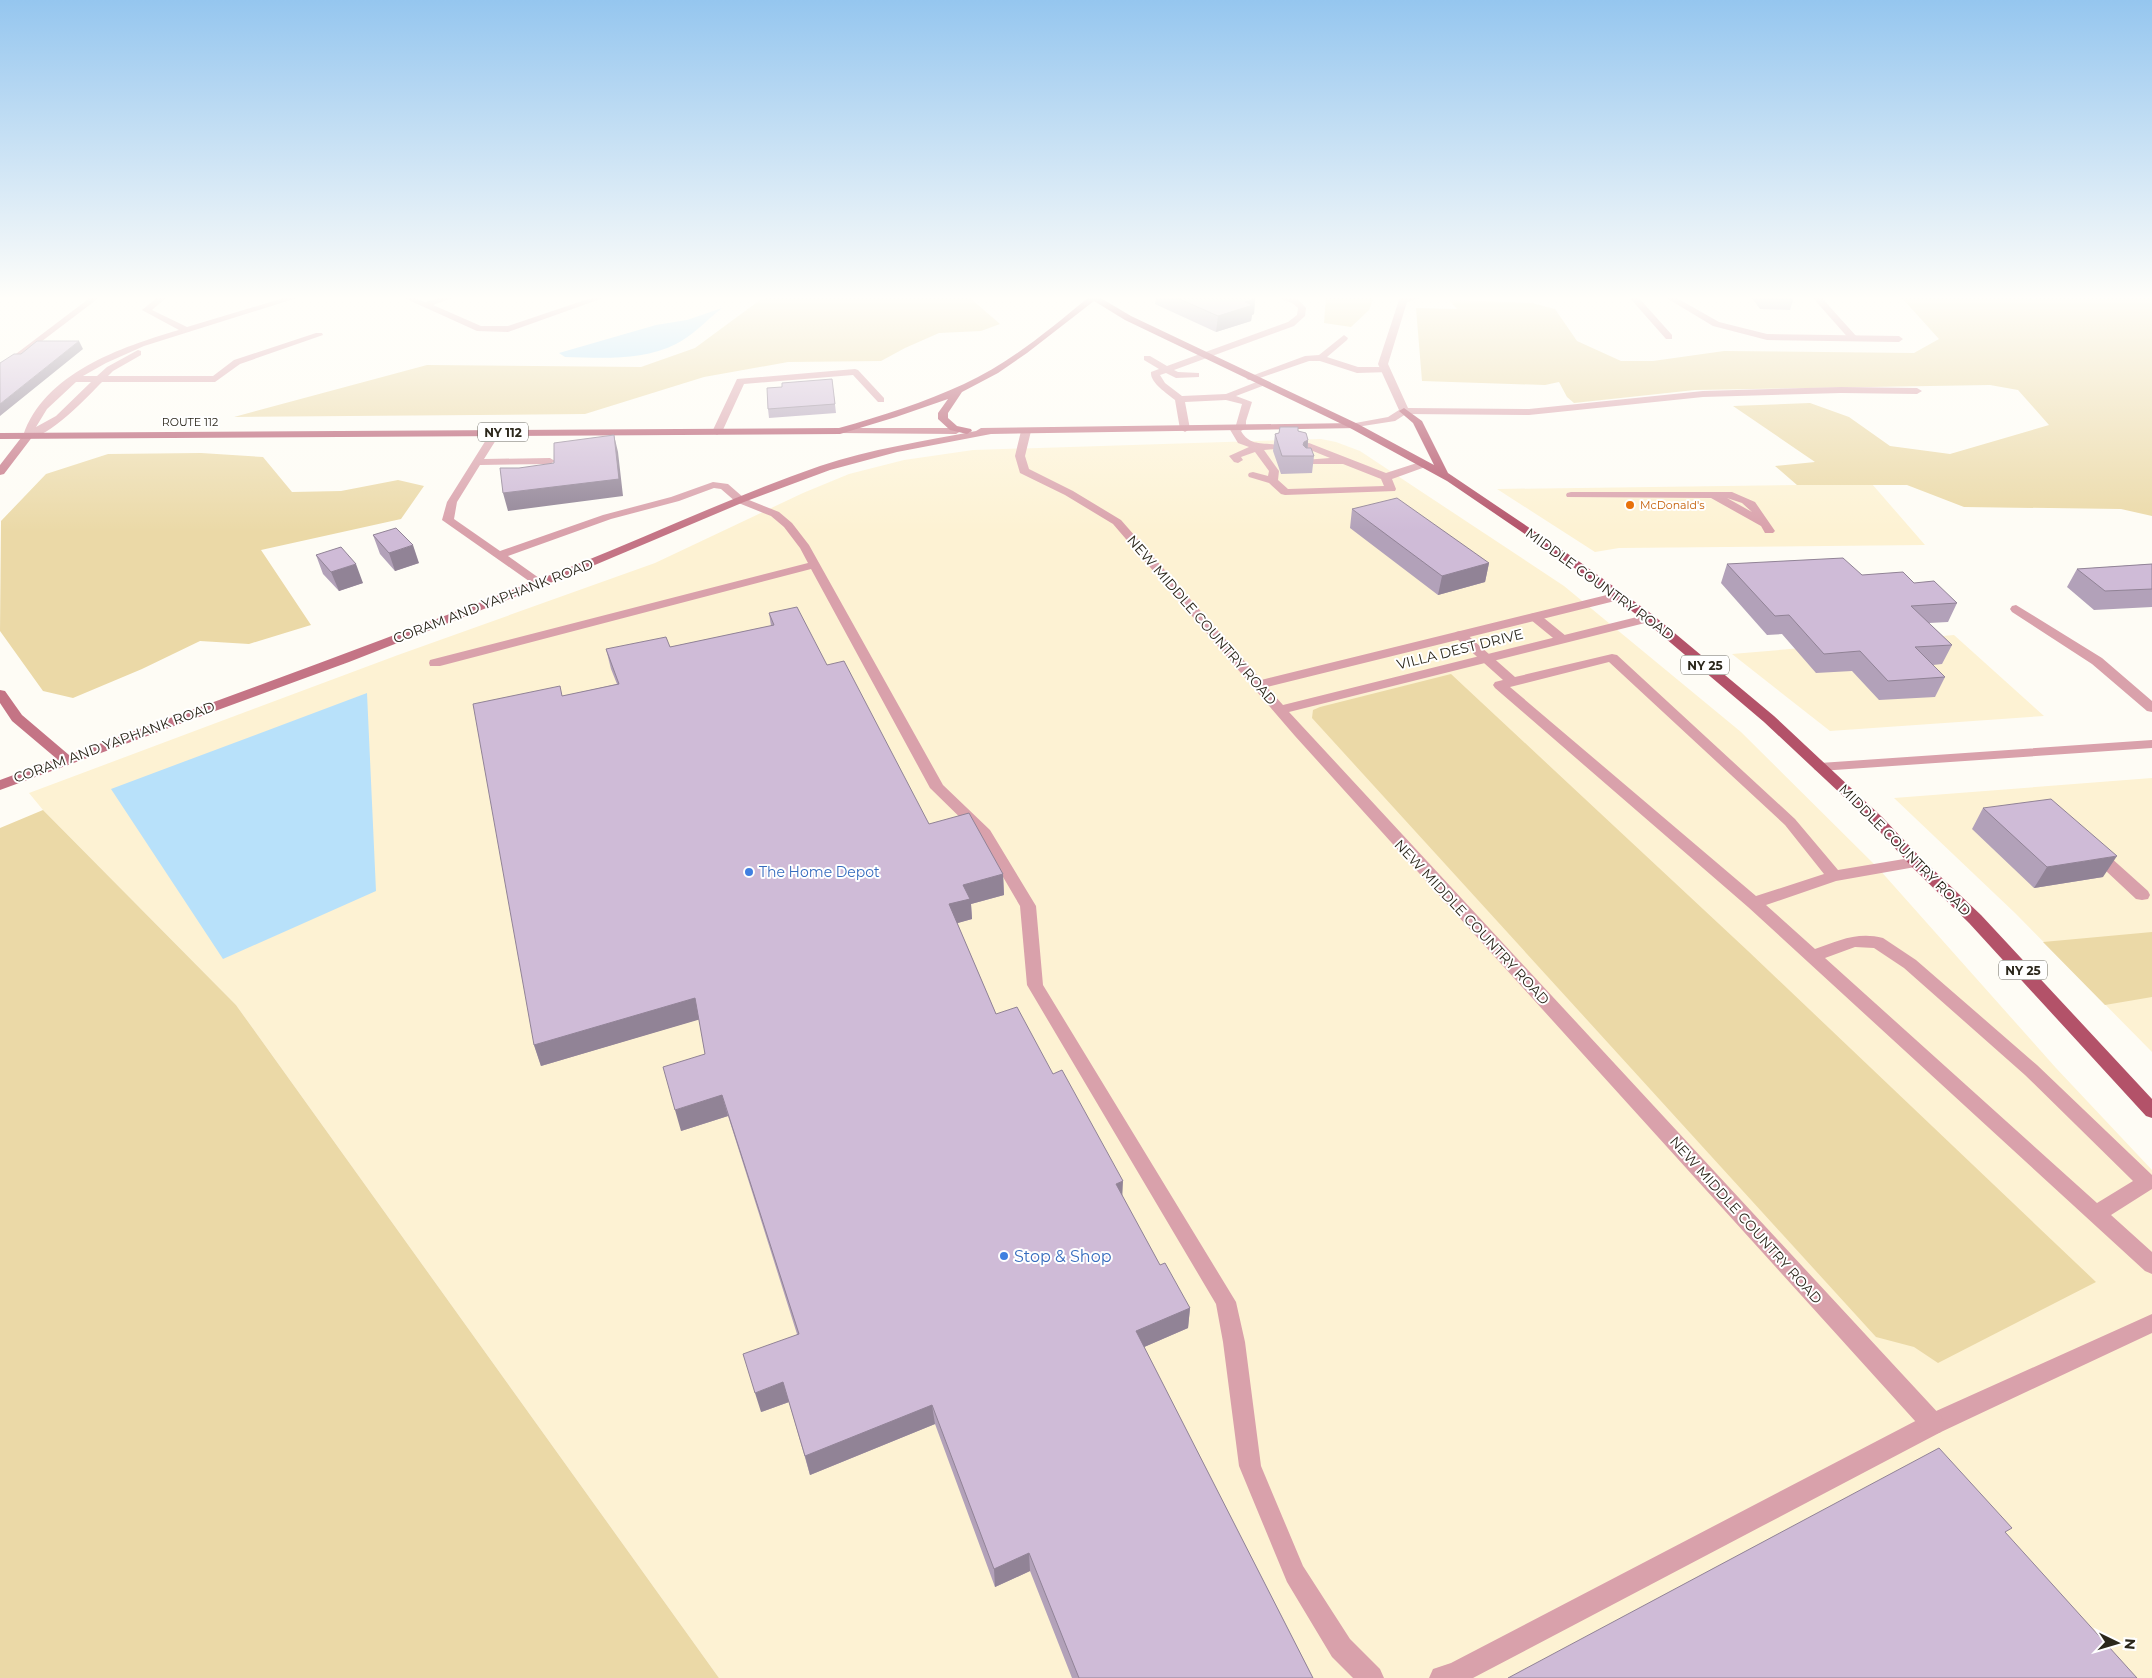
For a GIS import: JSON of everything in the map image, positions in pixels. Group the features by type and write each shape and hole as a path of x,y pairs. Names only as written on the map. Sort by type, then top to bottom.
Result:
{"main road":[{"name":"ROUTE 112","path":"0,436 840,431 915,408 986,375"},
{"name":"MIDDLE COUNTRY ROAD","path":"1245,375 1354,426 1444,475 1573,562 1649,618 1765,715 1877,820 1916,862 1975,919 2152,1111"},
{"path":"960,388 943,413 943,419 954,428 966,431"},
{"path":"1404,411 1416,421 1444,475"},
{"path":"840,431 1026,431 1354,426"},
{"name":"CORAM AND YAPHANK ROAD","path":"0,785 66,759 344,659 540,583 740,500 826,468 896,449 990,431"},
{"path":"0,472 28,436"},
{"path":"0,694 17,718 66,759"}],"street":[{"path":"28,436 33,418 62,387 79,375"},
{"path":"28,436 60,418 104,375"},
{"path":"73,379 215,379 220,375"},
{"path":"718,432 740,381 813,375"},
{"path":"859,375 881,400"},
{"path":"1155,375 1162,385 1180,400 1185,429"},
{"path":"1163,375 1175,377 1193,375"},
{"path":"1251,378 1259,375"},
{"path":"1388,375 1404,411"},
{"path":"1226,397 1262,383"},
{"path":"1203,388 1214,388 1226,397"},
{"path":"1192,392 1214,388"},
{"path":"1354,426 1391,419 1404,411 1529,412 1704,394 1841,390 1917,391"},
{"path":"1180,400 1226,397 1247,402 1237,428 1242,441 1259,450 1274,471 1273,481"},
{"name":"NEW MIDDLE COUNTRY ROAD","path":"1026,431 1020,456 1024,471 1069,493 1117,522 1280,710 1933,1424"},
{"path":"496,432 452,502 448,520 540,583"},
{"path":"1348,461 1305,454 1309,446 1326,452 1348,461 1386,477 1424,464"},
{"path":"1244,458 1259,450 1273,450"},
{"path":"476,462 550,461"},
{"path":"1258,474 1273,481 1285,492 1346,492 1391,489 1386,477"},
{"path":"499,555 606,517 675,499 713,484 724,486 740,500 775,514 788,525 805,547 937,788 985,833 1028,906 1035,985 1226,1302 1234,1342 1250,1466 1295,1574 1341,1648 1371,1678"},
{"path":"1571,495 1710,494 1768,528"},
{"path":"435,663 815,565"},
{"name":"VILLA DEST DRIVE","path":"1258,685 1619,596"},
{"path":"2016,609 2097,660 2152,708"},
{"path":"1535,616 1562,639"},
{"name":"VILLA DEST DRIVE","path":"1280,710 1649,618"},
{"path":"1460,635 1512,682"},
{"path":"1834,876 1790,822 1612,658 1500,684 1754,902 2152,1265"},
{"path":"1820,766 2152,744"},
{"path":"2084,842 2142,895"},
{"path":"1754,902 1834,876 1916,862"},
{"path":"1813,956 1854,941 1877,942 1910,964 2031,1070 2146,1182 2096,1214"},
{"path":"1442,1678 1455,1674 1933,1424 2152,1323"}],"shaded area":[{"path":"389,375 713,375 585,414 234,417"},
{"path":"1422,375 2152,375 2152,516 2121,509 1964,507 1907,485 1797,485 1775,466 1815,462 1733,406 1810,403 1849,417 1890,446 1950,454 2049,425 2018,390 1990,385 1695,390 1574,403 1567,397 1559,382 1545,385 1422,381"},
{"path":"1321,439 1336,442 1360,451 1564,586 1741,732 1878,868 2056,1068 2152,1170 2152,1678 719,1678 236,1005 43,810 29,793 398,655 655,563 803,493 849,474 904,460 973,450"},
{"path":"201,453 263,457 292,492 341,491 398,480 424,486 401,519 261,550 311,625 249,644 200,641 142,669 73,698 43,691 0,631 1,521 46,474 108,454"},
{"path":"1872,484 1925,545 1619,548 1595,552 1497,489"},
{"path":"1954,635 2044,716 1830,731 1732,654"},
{"path":"1451,674 1748,951 2096,1282 1938,1363 1914,1347 1876,1337 1312,718 1313,710 1320,707"},
{"path":"2152,778 2152,1052 2015,913 1894,798"},
{"path":"43,810 236,1005 719,1678 0,1678 0,828"},
{"path":"2152,932 2152,997 2105,1005 2043,942"}],"water":[{"path":"367,693 376,891 223,959 111,789"}],"building":[{"path":"0,375 36,375 0,404"},
{"path":"832,379 835,404 768,409 767,388 782,387 782,383"},
{"path":"1280,427 1298,427 1298,431 1306,433 1308,440 1303,445 1306,448 1311,448 1314,456 1282,456 1275,434 1279,433"},
{"path":"614,435 619,479 503,493 500,468 519,468 554,463 554,443"},
{"path":"1397,498 1489,563 1442,576 1352,509"},
{"path":"396,528 413,545 389,553 373,535"},
{"path":"341,547 356,564 331,572 316,555"},
{"path":"1843,558 1862,575 1903,572 1914,583 1934,581 1957,603 1911,606 1952,645 1915,647 1945,677 1888,681 1860,651 1824,654 1789,615 1775,616 1727,564"},
{"path":"2152,564 2152,589 2105,591 2077,569"},
{"path":"797,607 827,665 844,661 929,824 969,813 1003,874 963,885 970,899 949,904 996,1014 1017,1007 1053,1074 1062,1070 1123,1181 1116,1184 1160,1265 1165,1263 1190,1308 1136,1331 1313,1678 1079,1678 1029,1553 994,1569 932,1405 805,1456 783,1382 755,1393 743,1354 799,1334 722,1095 675,1110 663,1067 705,1054 695,998 534,1045 473,704 560,686 562,696 619,684 606,649 666,637 670,647 774,625 769,613"},
{"path":"2051,799 2117,856 2047,867 1983,808"},
{"path":"1939,1448 2012,1528 2005,1532 2137,1678 1508,1678"}],"place":[{"name":"McDonald's","path":"1630,505"},
{"name":"The Home Depot","path":"749,872"},
{"name":"Stop & Shop","path":"1004,1256"}]}
